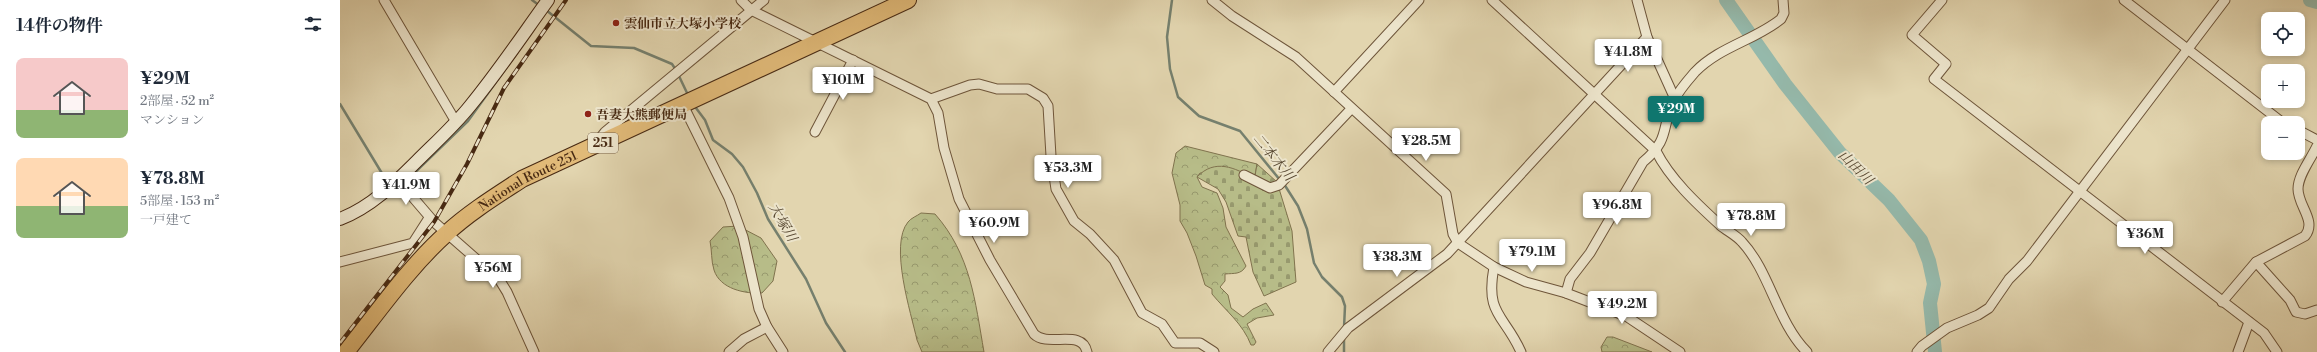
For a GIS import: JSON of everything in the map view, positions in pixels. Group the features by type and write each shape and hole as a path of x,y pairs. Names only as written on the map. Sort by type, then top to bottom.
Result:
{"highway":[{"name":"National Route 251","path":"346,352 426,253 447,232 478,208 522,180 908,0"}],"street":[{"path":"384,0 456,122"},
{"path":"741,0 752,10 931,99 938,113 947,159 959,199 990,260 1034,334 1042,339 1078,340 1084,344 1087,352"},
{"path":"596,146 605,132 764,0"},
{"path":"1212,0 1232,16 1296,57 1446,194 1453,234 1458,243 1494,267 1526,282 1566,293 1632,319 1666,344 1680,352"},
{"path":"1334,92 1419,0"},
{"path":"1492,0 1656,151 1669,172 1720,224 1742,242 1752,256 1792,335 1806,352"},
{"path":"1637,0 1647,37 1675,99"},
{"path":"1566,293 1570,279 1590,253 1639,168 1656,151 1662,142 1675,99 1696,72 1714,57 1781,19 1784,13 1783,0"},
{"path":"1942,0 1912,35 1946,64 1934,79 2264,333 2277,352"},
{"path":"2124,0 2274,116"},
{"path":"1917,352 1947,328 1978,315 1989,308 2009,279 2027,261 2225,0"},
{"path":"340,219 360,211 398,180 456,122 489,83 545,4"},
{"path":"1328,352 1348,328 1447,254 1458,243 1464,233 1647,37"},
{"path":"815,132 853,60"},
{"path":"931,99 970,85 979,84 997,89 1028,89 1038,93 1048,106 1051,156 1056,189 1074,220 1090,234 1114,260 1142,313 1162,324 1175,343 1200,343 1214,352"},
{"path":"683,105 699,134 729,198 743,237 755,296 766,327 783,352"},
{"path":"1244,175 1270,188 1276,187 1283,182 1352,109"},
{"path":"2305,134 2317,140"},
{"path":"2222,302 2256,262 2304,236 2308,232 2308,220 2298,189 2299,181 2317,146"},
{"path":"947,159 945,165 956,203"},
{"path":"398,180 429,218 447,232 498,279 507,292 534,352"},
{"path":"340,262 413,243 429,218"},
{"path":"2256,262 2290,300 2296,312 2304,314 2317,310"},
{"path":"1494,267 1490,288 1492,302 1521,352"},
{"path":"2238,352 2249,322"},
{"path":"729,352 744,339 766,327"}],"green space":[{"path":"1185,146 1257,164 1255,176 1200,173 1197,177 1202,187 1217,193 1223,208 1226,227 1246,266 1240,272 1225,274 1225,281 1220,287 1228,295 1231,308 1243,317 1253,309 1266,303 1274,315 1257,318 1247,324 1256,342 1254,345 1251,345 1248,337 1239,324 1212,294 1212,289 1205,285 1196,256 1187,233 1180,221 1180,205 1172,173 1176,153"},
{"path":"1257,164 1277,182 1292,231 1296,282 1264,296 1253,272 1246,237 1238,236 1226,202 1218,189 1197,177 1204,171 1218,166 1232,168 1253,178 1255,176"},
{"path":"921,213 935,214 957,246 970,279 984,352 922,352 917,340 903,280 901,262 903,233 908,222"},
{"path":"738,226 761,238 777,261 773,281 762,293 741,291 727,286 717,276 714,270 710,241 723,227"},
{"path":"1607,337 1613,337 1652,352 1602,352 1601,347"}],"waterway":[{"name":"大塚川","path":"532,0 540,6"},
{"name":"二本木川","path":"1172,0 1167,37 1170,69 1178,97 1199,116 1240,131 1280,180"},
{"name":"山田川","path":"1726,0 1785,84 1840,153 1889,200 1921,240 1929,261 1934,284 1930,303 1935,352"},
{"path":"2310,0 2317,2"},
{"name":"大塚川","path":"546,10 591,46 634,48 672,64 676,70"},
{"path":"405,182 468,121 517,53"},
{"name":"大塚川","path":"678,74 688,95"},
{"path":"340,104 386,180"},
{"name":"大塚川","path":"696,108 705,120 713,140 732,154 743,167 757,193 768,219 806,279 826,323 845,352"},
{"name":"二本木川","path":"1284,184 1298,206 1307,229 1314,263 1322,277 1342,297 1345,306 1344,328"},
{"name":"二本木川","path":"1344,337 1344,352"}],"railway":[{"path":"340,343 434,222 467,164 504,88 566,0"}],"place":[{"name":"雲仙市立大塚小学校","path":"616,23"},
{"name":"吾妻大熊郵便局","path":"588,114"}]}
